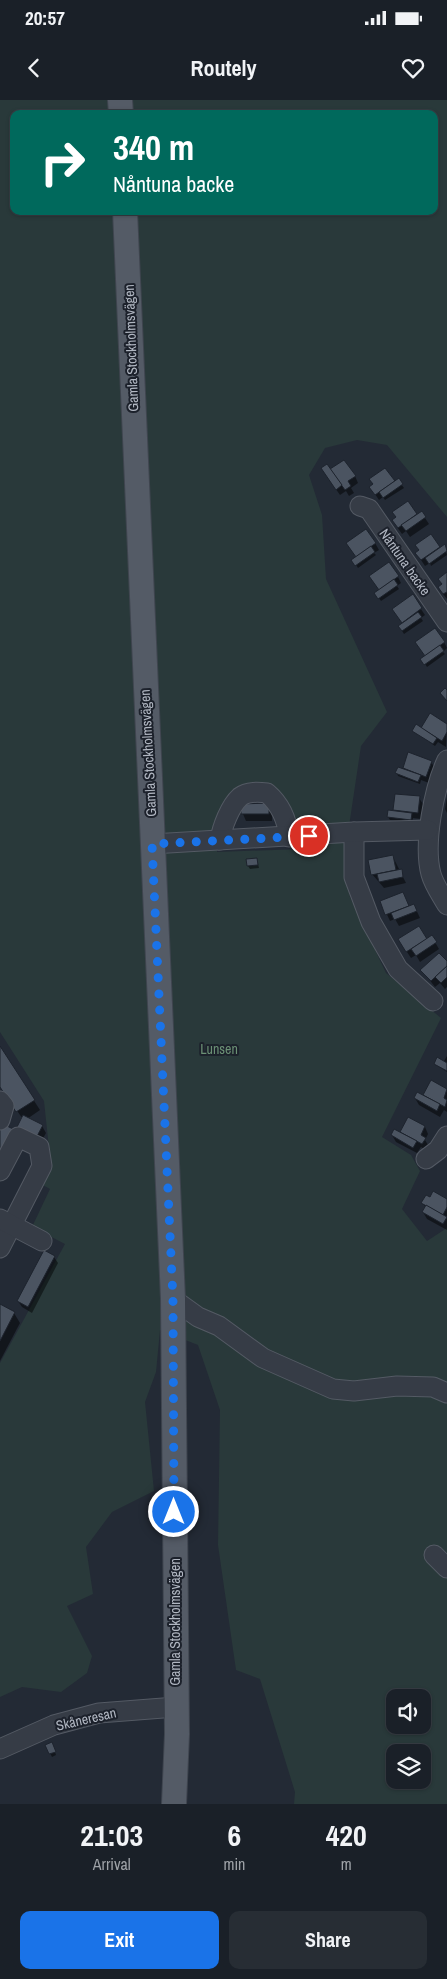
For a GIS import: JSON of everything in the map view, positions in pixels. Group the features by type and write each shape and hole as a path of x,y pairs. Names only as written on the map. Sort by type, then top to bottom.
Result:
{"main road":[{"name":"Gamla Stockholmsvägen","path":"125,215 173,1299 177,1734 174,1804"}],"street":[{"name":"Nåntuna backe","path":"360,506 369,510 447,622"},
{"path":"447,760 437,787 428,830 431,874 447,905"},
{"path":"220,840 222,828 240,797 250,792 268,793 277,802 288,826 289,837"},
{"path":"152,844 354,832 428,830"},
{"path":"354,832 354,878 370,922 398,969 433,1001"},
{"path":"0,1101 4,1106 0,1120"},
{"path":"426,1159 438,1150 447,1136"},
{"path":"0,1172 18,1138 39,1147 42,1166 6,1222 0,1248"},
{"path":"6,1222 42,1241"},
{"path":"173,1299 198,1317 219,1326 263,1358 333,1389 354,1391 397,1386 433,1387 447,1394"},
{"name":"Skåneresan","path":"0,1749 54,1726 99,1713 176,1707"}],"green space":[{"name":"Lunsen","path":"0,100 447,100 447,517 387,445 357,440 325,448 309,475 322,515 326,579 387,712 361,746 345,853 350,897 386,973 441,1018 382,1137 411,1155 420,1171 402,1209 427,1241 447,1228 447,1804 294,1804 295,1792 260,1679 236,1670 218,1545 220,1410 198,1345 160,1330 156,1372 145,1402 154,1491 112,1512 86,1547 93,1594 67,1606 92,1656 87,1673 61,1692 22,1687 0,1697 0,1363 65,1244 32,1227 50,1189 41,1184 51,1167 44,1101 0,1032","holes":["248,783 266,784 291,817 302,849 217,852 224,813 233,796"]}],"building":[{"path":"344,460 356,476 348,481 351,486 345,490 330,469"},
{"path":"327,464 342,485 336,490 321,468"},
{"path":"385,468 395,481 375,495 369,487 373,484 369,479"},
{"path":"399,478 403,484 383,498 379,492"},
{"path":"408,501 417,514 398,528 392,520 396,517 392,512"},
{"path":"422,511 426,517 406,531 401,525"},
{"path":"366,529 376,543 356,557 346,543"},
{"path":"431,534 440,547 421,560 415,553 419,550 415,545"},
{"path":"445,544 447,551 429,564 425,558"},
{"path":"371,546 375,552 355,566 351,560"},
{"path":"389,562 399,576 379,590 369,576"},
{"path":"447,572 447,592 443,594 438,587 442,584 438,579"},
{"path":"394,579 398,585 378,599 374,593"},
{"path":"413,594 422,608 402,623 392,609"},
{"path":"418,612 422,617 402,631 398,626"},
{"path":"435,628 445,642 425,656 415,642"},
{"path":"440,645 444,651 424,665 420,659"},
{"path":"445,688 447,690 447,701 440,693"},
{"path":"430,713 447,724 447,732 442,741 421,728"},
{"path":"416,724 437,738 433,744 412,731"},
{"path":"408,752 432,761 426,777 403,768"},
{"path":"398,767 421,775 418,782 395,773"},
{"path":"395,794 420,796 418,813 393,810"},
{"path":"269,803 269,814 241,814 241,804"},
{"path":"388,810 412,813 411,820 387,817"},
{"path":"393,855 396,870 371,875 368,860"},
{"path":"257,858 258,865 247,866 246,859"},
{"path":"402,869 403,877 379,882 377,874"},
{"path":"403,892 409,906 385,915 380,901"},
{"path":"414,904 417,911 394,920 391,913"},
{"path":"419,926 427,939 406,952 398,939"},
{"path":"432,935 437,942 416,956 411,949"},
{"path":"439,953 447,961 447,966 431,981 420,970"},
{"path":"447,966 447,977 441,983 435,977"},
{"path":"0,1046 35,1100 16,1112 0,1087"},
{"path":"437,1057 447,1063 447,1071 434,1064"},
{"path":"431,1080 447,1089 444,1098 447,1100 445,1107 423,1095"},
{"path":"417,1092 440,1104 437,1111 414,1098"},
{"path":"23,1115 43,1125 36,1138 16,1129"},
{"path":"408,1117 425,1126 421,1135 426,1138 422,1144 400,1132"},
{"path":"3,1124 15,1130 0,1158 0,1129"},
{"path":"394,1129 417,1141 413,1148 391,1135"},
{"path":"433,1191 447,1199 447,1207 443,1215 421,1203 426,1195 430,1197"},
{"path":"426,1205 447,1217 443,1224 422,1212"},
{"path":"44,1250 55,1256 28,1307 17,1301"},
{"path":"0,1304 15,1312 0,1341"},
{"path":"52,1742 56,1752 49,1754 45,1745"}],"route":[{"path":"174,1512 173,1299 152,844 309,836"}]}
